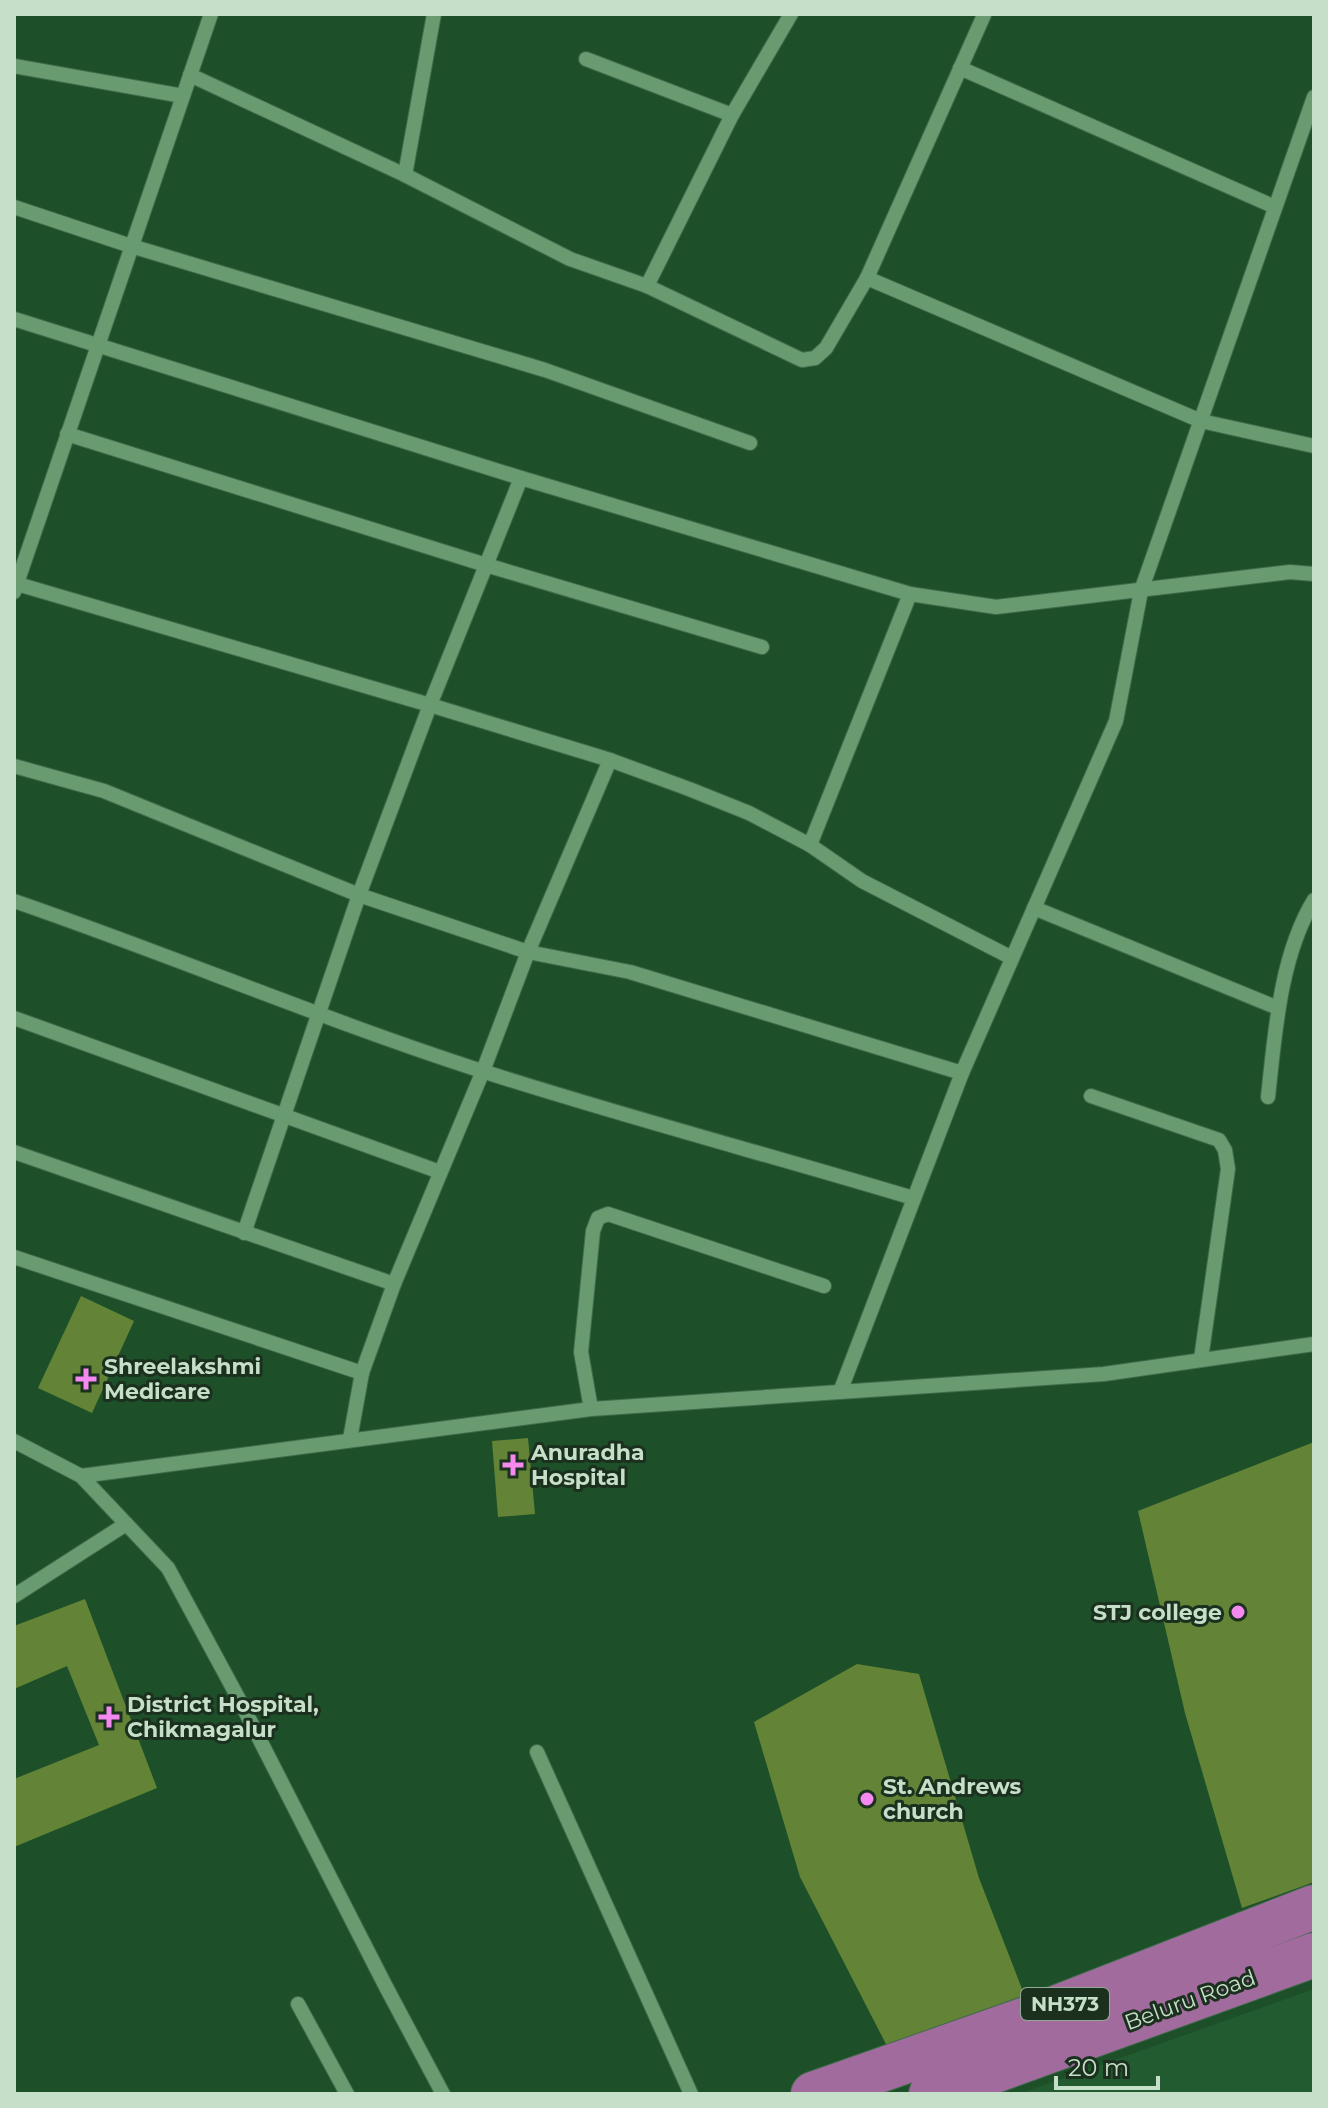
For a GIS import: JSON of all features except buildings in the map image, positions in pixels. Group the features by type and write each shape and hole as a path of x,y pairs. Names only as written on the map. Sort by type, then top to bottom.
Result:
{"highway":[{"name":"NH373","path":"813,2094 1040,2014 1314,1907"},
{"name":"Beluru Road","path":"931,2094 1314,1955"}],"street":[{"path":"211,14 15,587 430,705 610,760 749,813 810,845 862,881 1012,958"},
{"path":"405,175 434,14"},
{"path":"647,286 732,115 791,14"},
{"path":"190,75 405,175 570,259 647,286 802,360 815,358 826,348 867,278 984,15"},
{"path":"586,59 732,115"},
{"path":"14,66 183,96"},
{"path":"960,68 1275,207"},
{"path":"840,1392 962,1073 1116,721 1141,591 1314,97"},
{"path":"14,207 131,246 545,370 750,443"},
{"path":"867,278 1201,421 1314,446"},
{"path":"14,319 521,478 910,594 996,607 1290,572 1314,574"},
{"path":"67,434 486,565 762,647"},
{"path":"244,1233 359,895 430,705 521,478"},
{"path":"810,845 910,594"},
{"path":"350,1439 362,1373 394,1284 483,1071 528,952 610,760"},
{"path":"14,766 104,791 359,895 528,952 630,972 962,1073"},
{"path":"1268,1097 1278,1008 1297,938 1314,900"},
{"path":"14,901 135,943 320,1016 483,1071 913,1198"},
{"path":"1034,908 1278,1008"},
{"path":"14,1018 440,1172"},
{"path":"1091,1096 1219,1140 1225,1150 1228,1169 1201,1359"},
{"path":"14,1152 394,1284"},
{"path":"591,1409 581,1352 593,1231 598,1218 608,1214 824,1286"},
{"path":"14,1257 362,1373"},
{"path":"81,1476 591,1409 1104,1374 1314,1344"},
{"path":"14,1441 81,1476 168,1568 443,2094"},
{"path":"14,1596 126,1524"},
{"path":"537,1752 691,2094"},
{"path":"298,2004 347,2094"}],"shaded area":[{"path":"1314,1989 1314,2094 1019,2094"}],"place":[{"name":"Shreelakshmi Medicare","path":"86,1379"},
{"name":"Anuradha Hospital","path":"513,1465"},
{"name":"STJ college","path":"1238,1612"},
{"name":"District Hospital, Chikmagalur","path":"109,1717"},
{"name":"St. Andrews church","path":"867,1799"}]}
